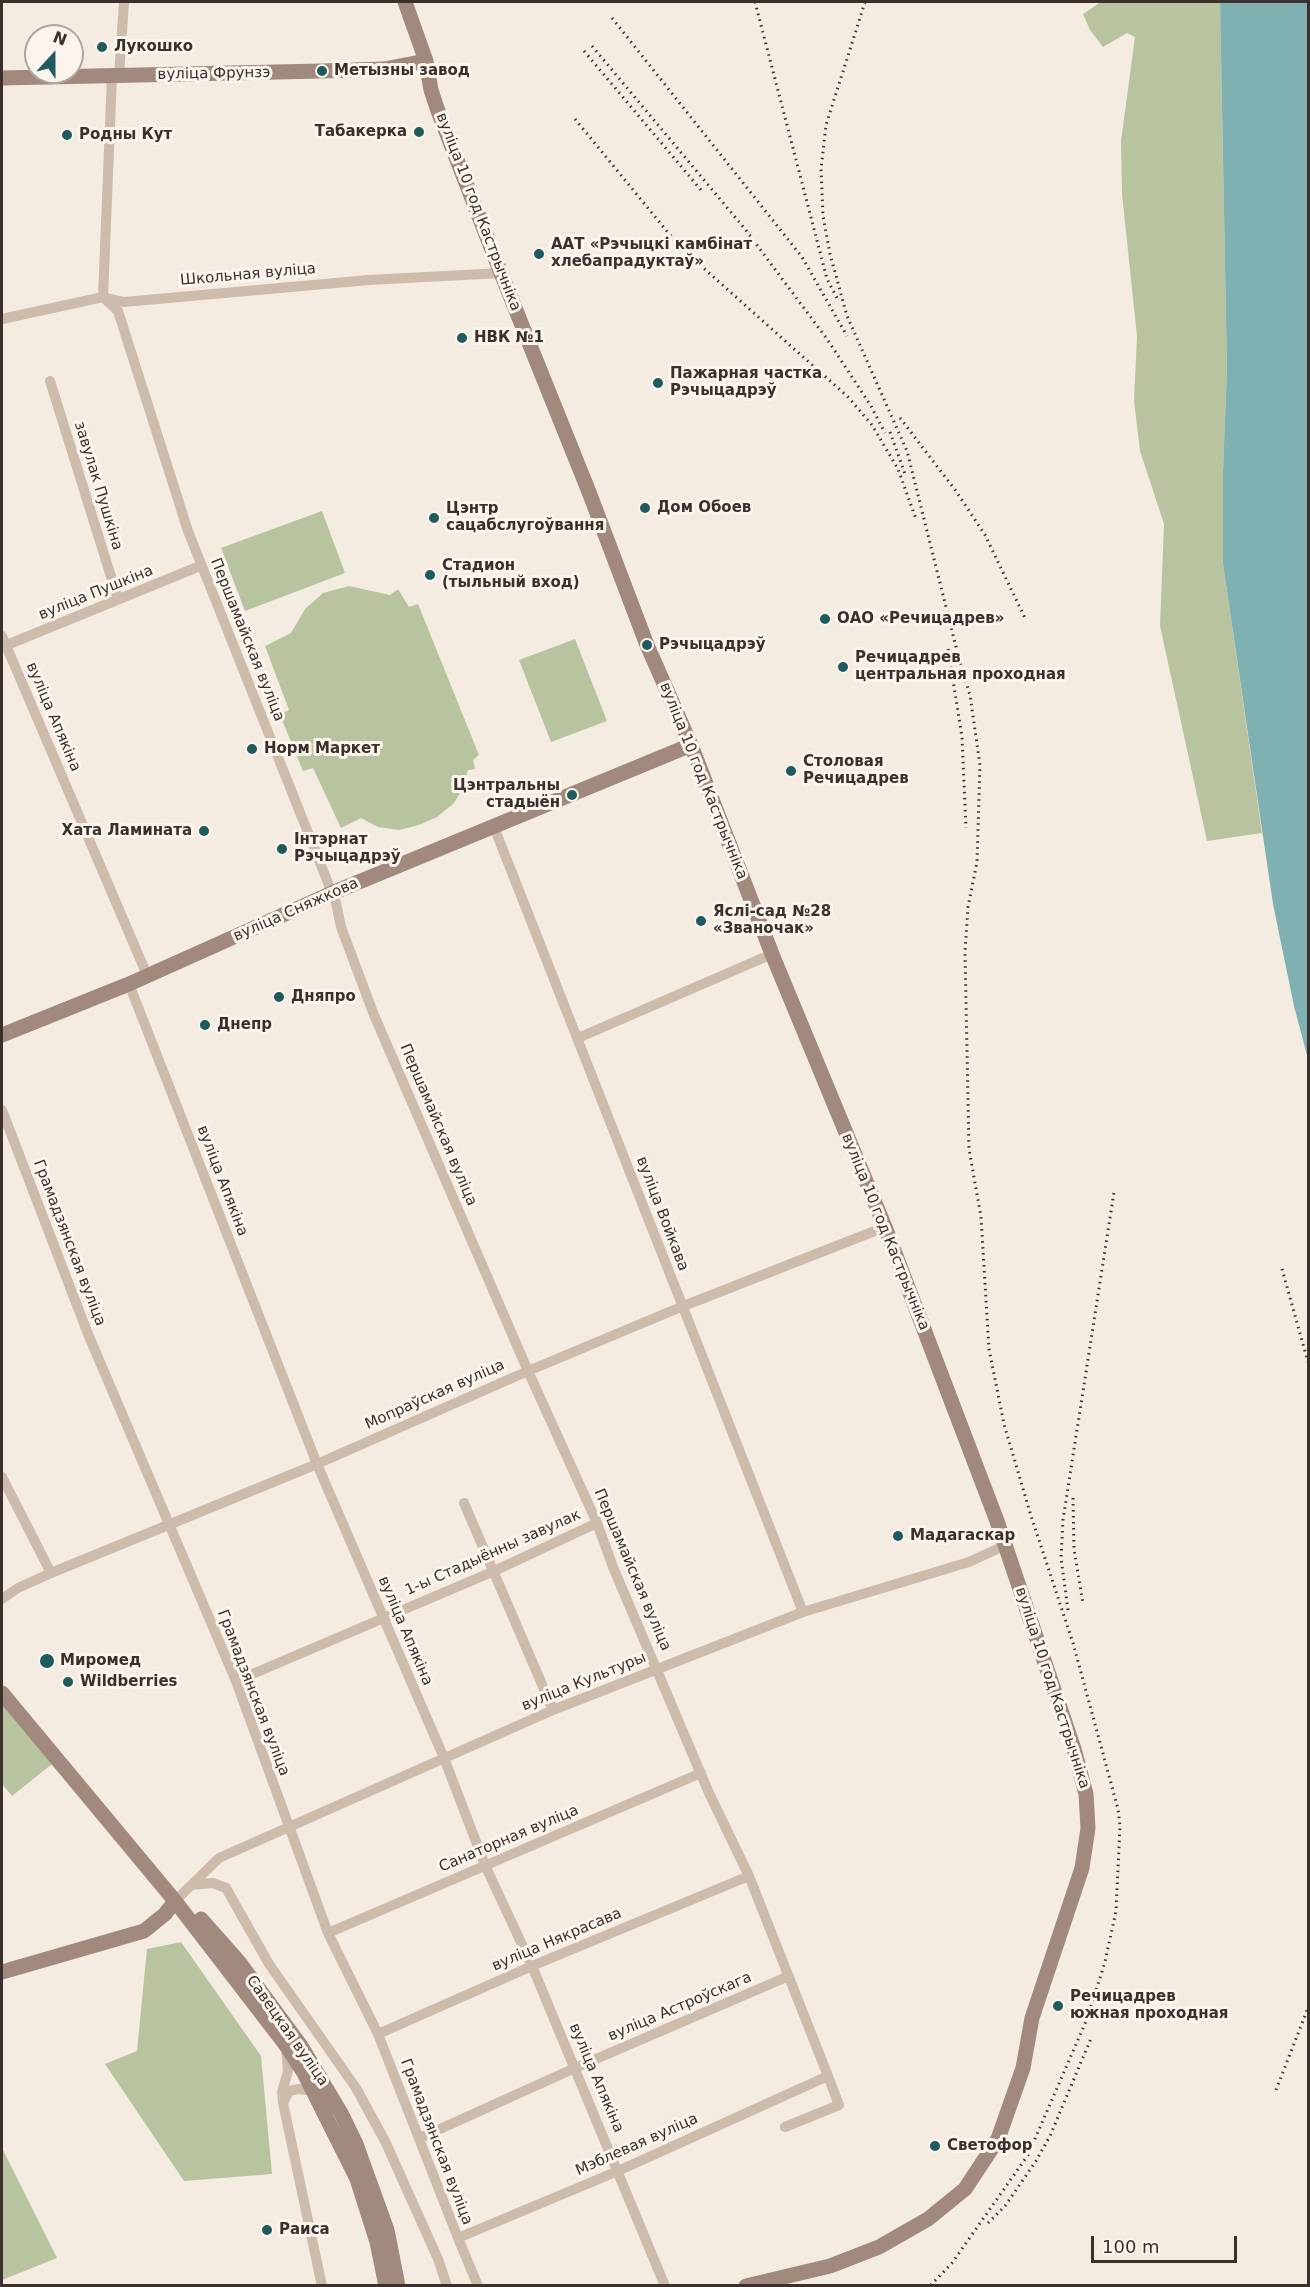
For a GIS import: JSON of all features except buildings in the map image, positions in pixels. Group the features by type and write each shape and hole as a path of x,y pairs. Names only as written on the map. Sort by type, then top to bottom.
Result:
{"street":[{"path":"103,297 116,76 124,2"},
{"name":"вуліца 10 год Кастрычніка","path":"405,2 426,61 435,100 501,273 589,492 647,645 691,745 772,954 885,1227 1006,1545 1074,1749 1088,1810 1088,1828 1082,1868 1032,2018 1023,2068 1010,2111 998,2139 965,2188 928,2218 879,2247 830,2266 746,2286"},
{"name":"вуліца Фрунзэ","path":"2,78 384,69 426,61"},
{"name":"Школьная вуліца","path":"2,319 103,297 124,302 369,280 501,273"},
{"name":"Першамайская вуліца","path":"103,297 118,311 200,566 336,903 341,927 374,1015 528,1371 597,1523 701,1773 749,1876 828,2076 838,2105 784,2127"},
{"name":"завулак Пушкіна","path":"50,381 118,599"},
{"name":"вуліца Пушкіна","path":"3,642 200,566"},
{"name":"вуліца Апякіна","path":"3,642 147,975"},
{"name":"вуліца Сняжкова","path":"2,1035 129,984 332,894 691,745"},
{"name":"вуліца Войкава","path":"494,827 681,1307 803,1612"},
{"path":"578,1038 772,954"},
{"name":"вуліца Апякіна","path":"129,984 317,1464 444,1758 485,1865 532,1966 665,2286"},
{"name":"Грамадзянская вуліца","path":"2,1110 88,1334 236,1682 328,1933 378,2034 478,2286"},
{"name":"Мопраўская вуліца","path":"2,1599 18,1588 51,1573 317,1464 528,1371 681,1307 885,1227"},
{"path":"2,1477 51,1573"},
{"path":"464,1503 553,1710"},
{"name":"1-ы Стадыённы завулак","path":"236,1682 492,1572 597,1523"},
{"name":"вуліца Культуры","path":"175,1901 219,1858 553,1710 803,1612 969,1562 1006,1545"},
{"name":"Савецкая вуліца","path":"2,1693 175,1901 285,2044 315,2091 357,2179 377,2242 386,2286"},
{"name":"Санаторная вуліца","path":"328,1933 701,1773"},
{"name":"вуліца Някрасава","path":"378,2034 532,1966 749,1876"},
{"path":"192,1886 213,1883 226,1888 269,1964 356,2088 385,2141 438,2259 447,2286"},
{"path":"2,1972 144,1931 165,1914 175,1901"},
{"name":"Савецкая вуліца","path":"175,1901 190,1907 239,1962 301,2046 321,2078 356,2144 387,2230 398,2286"},
{"name":"вуліца Астроўскага","path":"420,2138 789,1976"},
{"name":"Савецкая вуліца","path":"283,2103 282,2092 288,2071 285,2044"},
{"name":"Мэблевая вуліца","path":"458,2238 618,2170 828,2076"},
{"path":"315,2091 299,2089 289,2091 283,2103 322,2286"}],"green space":[{"path":"1101,2 1220,2 1227,370 1223,470 1223,564 1262,833 1207,841 1160,626 1164,524 1140,451 1134,401 1137,336 1122,194 1121,141 1135,37 1127,33 1103,47 1090,30 1083,14"},
{"path":"322,511 345,573 245,611 221,548"},
{"path":"349,586 390,595 398,589 409,607 418,604 479,755 473,760 475,769 468,770 463,788 454,803 437,817 399,830 378,827 361,818 341,828 313,768 303,771 280,715 289,710 265,646 291,633 305,609 323,593"},
{"path":"575,639 607,721 551,742 519,660"},
{"path":"2,1696 57,1760 12,1796 2,1784"},
{"path":"181,1942 261,2056 272,2174 184,2181 105,2064 137,2051 147,1949"},
{"path":"2,2148 57,2258 2,2280"}],"water":[{"path":"1220,2 1308,2 1308,1059 1294,1006 1273,904 1223,564 1223,470 1227,370"}],"railway":[{"path":"755,2 827,279 837,298"},
{"path":"865,2 826,125 821,169 823,216 830,254 847,316 907,451 970,695 980,765 977,862 968,907 965,952 969,1149 981,1217 989,1349 1004,1424 1031,1516 1073,1643 1118,1809 1120,1826 1116,1911 1105,1962 1087,2019 1028,2155 952,2263 930,2286"},
{"path":"612,18 802,257 847,336"},
{"path":"592,46 745,229 827,339 871,406 885,433"},
{"path":"584,51 701,190"},
{"path":"575,119 679,246 848,397 872,425 898,469 916,519"},
{"path":"900,418 956,491 985,535 1025,618"},
{"path":"890,432 905,474"},
{"path":"948,649 962,737 966,828"},
{"path":"1068,1610 1061,1558 1063,1520 1114,1192"},
{"path":"1282,1269 1308,1362"},
{"path":"1073,1498 1074,1549 1083,1604"},
{"path":"1276,2090 1308,2008"},
{"path":"988,2223 1005,2206 1050,2136 1092,2036"}],"place":[{"name":"Лукошко","path":"102,47"},
{"name":"Метызны завод","path":"322,71"},
{"name":"Табакерка","path":"419,132"},
{"name":"Родны Кут","path":"67,135"},
{"name":"ААТ «Рэчыцкі камбінат хлебапрадуктаў»","path":"539,254"},
{"name":"НВК №1","path":"462,338"},
{"name":"Пажарная частка Рэчыцадрэў","path":"658,383"},
{"name":"Дом Обоев","path":"645,508"},
{"name":"Цэнтр сацабслугоўвання","path":"434,518"},
{"name":"Стадион (тыльный вход)","path":"430,575"},
{"name":"ОАО «Речицадрев»","path":"825,619"},
{"name":"Рэчыцадрэў","path":"647,645"},
{"name":"Речицадрев центральная проходная","path":"843,667"},
{"name":"Норм Маркет","path":"252,749"},
{"name":"Столовая Речицадрев","path":"791,771"},
{"name":"Цэнтральны стадыён","path":"572,795"},
{"name":"Хата Ламината","path":"204,831"},
{"name":"Інтэрнат Рэчыцадрэў","path":"282,849"},
{"name":"Яслі-сад №28 «Званочак»","path":"701,921"},
{"name":"Дняпро","path":"279,997"},
{"name":"Днепр","path":"205,1025"},
{"name":"Мадагаскар","path":"898,1536"},
{"name":"Миромед","path":"47,1661"},
{"name":"Wildberries","path":"68,1682"},
{"name":"Речицадрев южная проходная","path":"1058,2006"},
{"name":"Светофор","path":"935,2146"},
{"name":"Раиса","path":"267,2230"}]}
